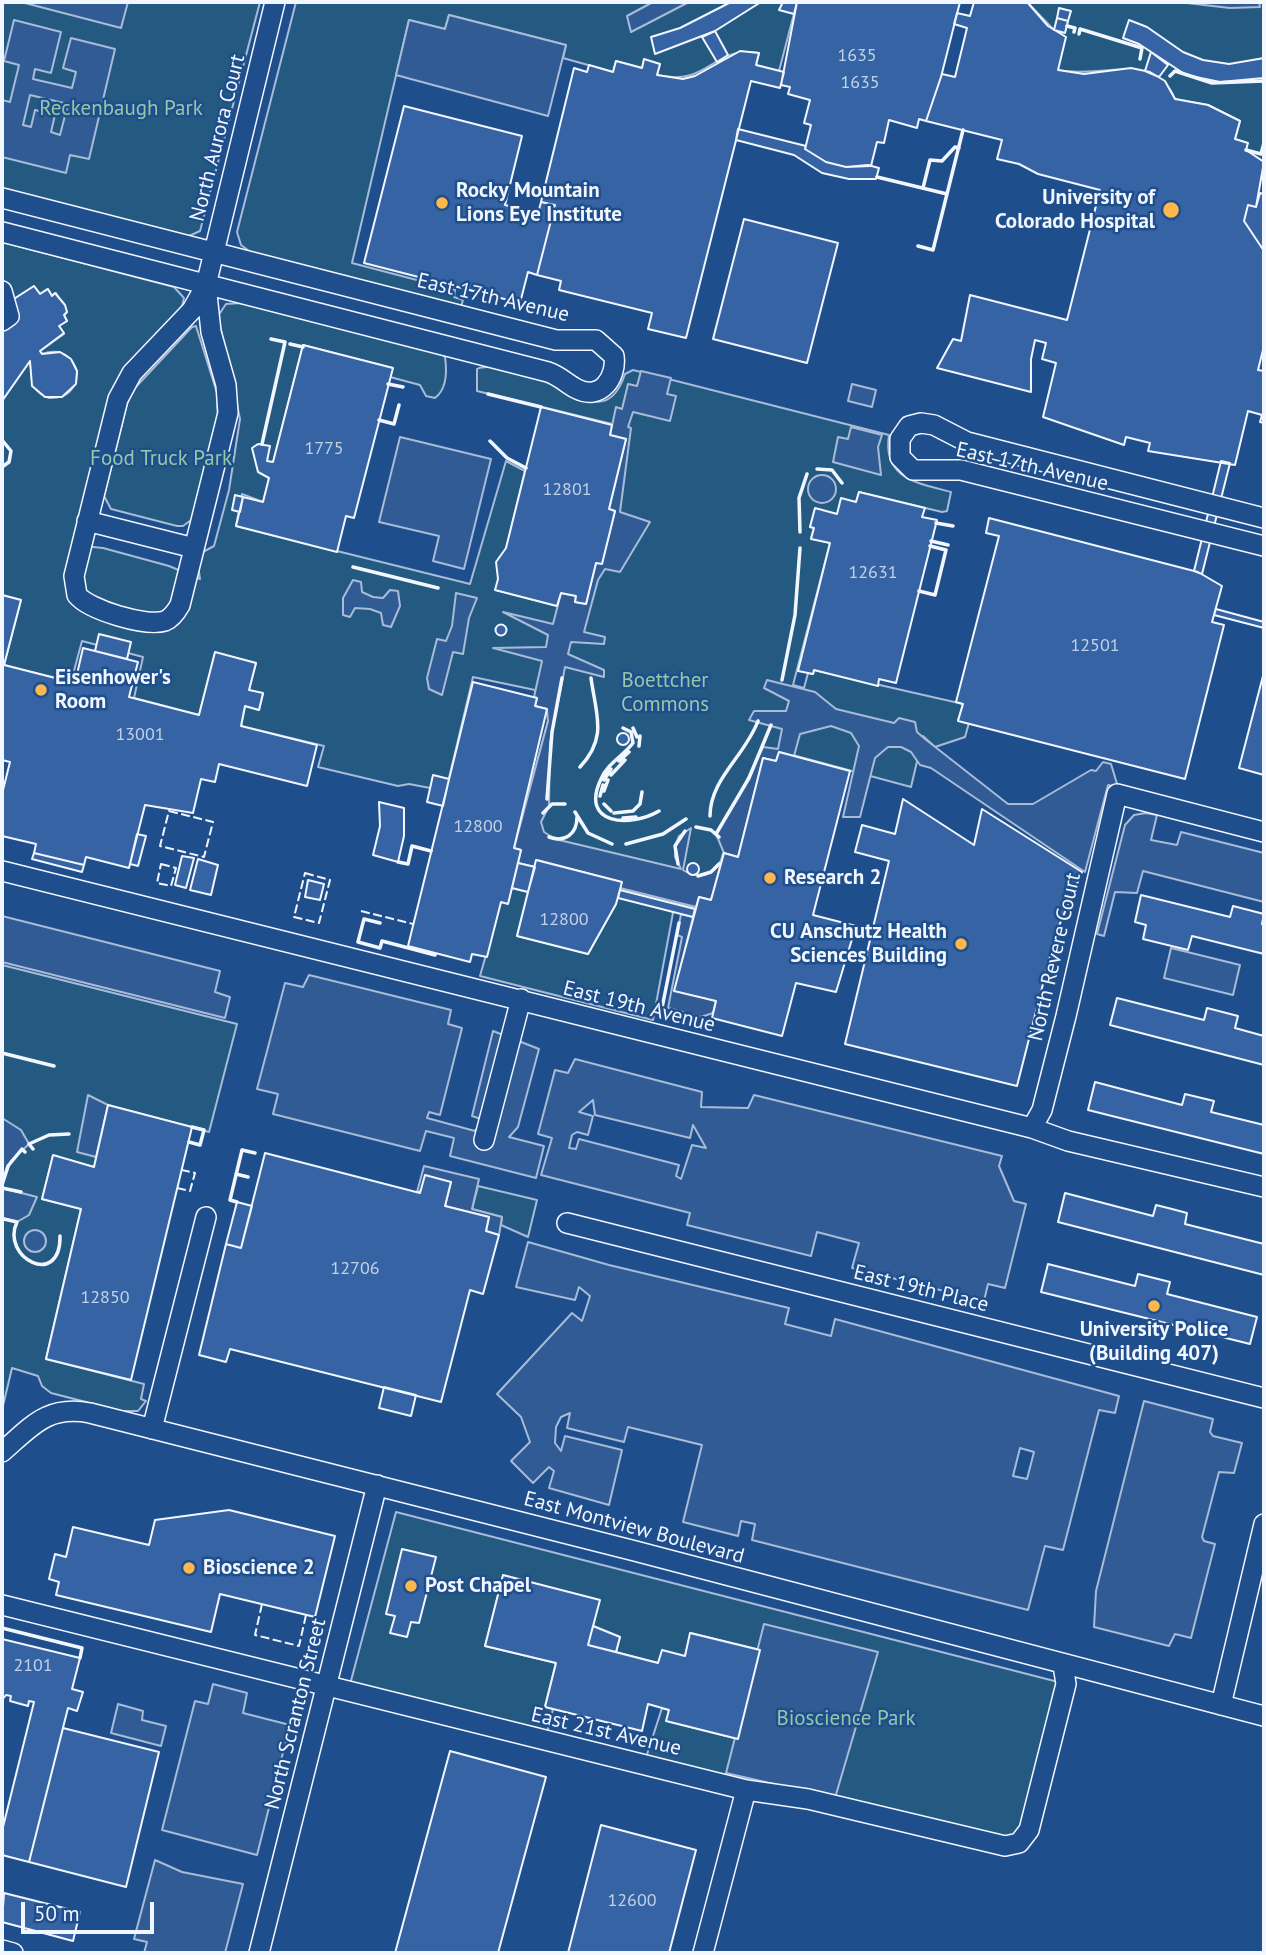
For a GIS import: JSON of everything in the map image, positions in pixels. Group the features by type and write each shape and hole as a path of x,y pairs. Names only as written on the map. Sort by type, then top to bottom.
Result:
{"street":[{"name":"North Aurora Court","path":"206,285 211,306 211,332 226,385 228,414 177,611 163,621 145,621 94,608 77,595 74,573 124,385 182,323 206,285 275,2"},
{"name":"East 17th Avenue","path":"2,198 556,340 596,341 614,356 614,371 611,379 601,389 584,391 548,372 2,232"},
{"path":"2,291 9,316 2,321"},
{"name":"East 17th Avenue","path":"1264,518 967,442 930,424 909,426 900,439 900,457 913,470 961,470 1264,547"},
{"path":"87,521 194,548"},
{"name":"North Revere Court","path":"1032,1128 1042,1110 1066,1016 1117,794 1264,832"},
{"name":"East 19th Avenue","path":"2,871 521,999 691,1045 808,1071 1032,1128 1068,1141 1264,1187"},
{"path":"484,1140 521,999"},
{"path":"152,1429 206,1217"},
{"name":"East 19th Place","path":"567,1223 1264,1398"},
{"name":"East Montview Boulevard","path":"2,1452 40,1419 65,1410 90,1413 1264,1716"},
{"name":"North Scranton Street","path":"259,1953 377,1485"},
{"path":"1221,1705 1264,1524"},
{"name":"East 21st Avenue","path":"2,1605 746,1790 808,1799 994,1845 1012,1846 1025,1838 1029,1830 1066,1684 1063,1665"},
{"path":"702,1953 746,1790"},
{"path":"2,1950 13,1953"}],"green space":[{"name":"Reckenbaugh Park","path":"2,2 260,2 200,231 189,236 2,190"},
{"path":"296,2 797,2 779,71 756,65 759,53 743,52 731,55 689,76 675,77 657,75 660,64 644,60 642,68 616,61 613,72 563,58 566,45 449,15 445,29 409,20 352,263 455,290 454,297 463,300 461,307 253,254 241,245 237,232"},
{"path":"1027,2 1264,2 1264,162 1246,150 1247,143 1235,139 1240,121 1208,105 1175,99 1166,84 1154,75 1124,70 1058,70 1054,30"},
{"name":"Boettcher Commons","path":"2,242 174,287 184,298 182,307 117,381 74,545 103,548 169,566 200,579 198,566 201,553 214,546 229,490 240,419 218,316 226,304 241,303 440,352 445,357 446,374 442,390 435,398 426,396 420,385 390,377 392,368 303,345 263,502 242,494 236,526 470,584 506,461 525,471 496,590 557,606 576,596 575,602 586,604 596,563 602,563 615,511 609,509 626,439 610,435 612,424 477,391 477,369 492,367 525,373 593,401 611,397 625,374 633,370 889,435 888,450 897,470 915,482 951,492 947,511 942,512 859,492 856,502 837,514 815,509 810,527 814,528 811,538 830,543 793,685 804,688 808,673 813,674 814,670 963,704 958,720 969,723 965,737 935,747 923,736 911,787 778,751 776,761 763,758 738,857 723,853 711,900 699,897 696,907 675,902 653,1020 480,976 501,902 508,903 512,888 528,892 517,936 588,954 616,904 621,882 537,860 518,863 521,850 514,848 548,721 547,709 535,706 535,690 473,677 446,791 409,784 398,786 318,767 324,746 241,726 245,706 259,710 263,694 249,690 256,663 215,653 199,715 134,698 143,657 82,641 71,682 4,665 21,600 2,595 2,401 30,361 35,387 49,398 61,397 70,392 77,371 72,361 64,354 42,354 40,351 64,334 59,326 67,321 64,315 67,312 56,293 52,296 47,289 40,294 34,286 2,307"},
{"name":"Food Truck Park","path":"196,326 217,393 218,421 194,518 183,526 177,526 111,509 104,496 133,390 192,327"},
{"path":"2,965 237,1024 209,1132 108,1105 94,1167 53,1156 42,1199 81,1209 46,1359 144,1384 141,1399 146,1401 138,1411 121,1411 51,1393 42,1386 38,1376 12,1368 2,1410"},
{"path":"478,1186 537,1200 528,1237 501,1225 502,1217 472,1209"},
{"name":"Bioscience Park","path":"396,1512 1066,1684 1019,1843 644,1764 662,1708 669,1710 667,1721 738,1739 760,1650 691,1633 685,1656 658,1663 616,1652 620,1637 593,1626 599,1600 503,1576 485,1646 556,1663 545,1706 553,1709 545,1741 348,1692"}],"shaded area":[{"path":"21,2 128,2 121,28"},
{"path":"653,2 689,2 631,32 627,16"},
{"path":"1178,2 1259,2 1260,7 1230,8"},
{"path":"449,15 566,45 548,116 396,75 409,20 445,29"},
{"path":"14,20 61,32 51,73 35,69 33,79 72,88 76,72 63,68 71,38 115,49 89,159 70,155 66,173 2,157 2,100 10,102 19,65 4,61","holes":["30,95 68,104 60,135 51,132 55,115 35,110 31,127 23,125"]},
{"path":"641,371 671,378 667,394 676,396 670,421 633,412 628,427 631,428 620,512 650,522 620,572 605,569 598,580 584,632 605,637 604,644 571,642 568,654 604,670 604,677 565,667 550,744 549,806 541,822 544,832 555,839 681,869 675,857 675,846 679,836 691,828 683,870 692,875 705,875 715,869 722,859 711,900 699,897 696,907 620,888 621,882 537,860 535,867 518,863 521,850 514,848 548,721 547,709 535,706 537,698 534,697 542,661 493,648 546,647 548,635 503,612 553,624 561,593 576,596 575,602 586,604 596,563 602,563 615,511 609,509 626,439 610,435 616,407 622,409 628,384 637,386"},
{"path":"852,384 876,390 872,407 848,401"},
{"path":"851,427 882,435 878,447 881,475 833,462 838,437 848,439"},
{"path":"400,437 491,459 464,569 433,561 439,536 379,522"},
{"path":"822,475 832,479 836,489 832,499 822,503 812,499 808,489 812,479"},
{"path":"353,580 361,582 362,592 373,597 383,598 390,590 398,591 400,606 391,627 383,625 381,613 370,609 355,608 350,617 343,615 343,598"},
{"path":"456,593 477,598 469,618 463,654 453,652 442,695 429,689 427,678 437,639 446,641 452,626"},
{"path":"767,680 815,692 836,709 894,723 899,718 915,722 917,732 1008,804 1033,804 1091,770 1096,771 1103,762 1111,764 1118,787 1108,785 1085,872 931,768 920,765 911,752 901,747 888,747 875,758 860,817 843,817 859,746 851,733 831,726 800,734 794,756 779,752 776,761 763,758 738,857 724,853 716,834 763,747 778,749 782,729 749,720 754,711 786,711 789,701 764,688"},
{"path":"1134,815 1157,815 1151,840 1177,845 1181,832 1264,853 1264,902 1143,871 1137,893 1115,892 1104,936 1097,934 1125,825"},
{"path":"681,914 693,917 675,990 716,1001 713,1013 701,1017 668,1008 682,937 677,935"},
{"path":"2,916 220,971 215,992 230,997 225,1018 2,962"},
{"path":"1171,948 1240,965 1233,995 1164,978"},
{"path":"309,975 451,1010 448,1024 462,1028 440,1115 429,1112 427,1118 475,1131 484,1120 472,1116 493,1031 539,1049 518,1127 509,1137 544,1146 536,1178 450,1156 454,1138 426,1131 420,1151 273,1114 278,1094 257,1089 285,983 303,987"},
{"path":"575,1059 702,1092 701,1107 748,1108 754,1095 1002,1156 999,1166 1014,1201 1026,1204 1005,1288 988,1284 984,1301 852,1268 859,1243 817,1232 811,1256 687,1225 690,1213 541,1175 552,1138 538,1134 555,1070 568,1073","holes":["593,1100 595,1115 690,1138 693,1125 706,1148 692,1145 681,1179 676,1176 679,1165 579,1139 576,1149 569,1148 572,1135 577,1132 588,1135 593,1116 579,1112"]},
{"path":"88,1095 108,1105 96,1157 77,1152"},
{"path":"2,1118 21,1130 29,1144 11,1161 2,1185"},
{"path":"424,1166 479,1179 472,1209 502,1217 499,1235 486,1231 489,1217 445,1206 451,1182 417,1192"},
{"path":"2,1188 37,1197 29,1215 17,1222 2,1218"},
{"path":"35,1230 43,1233 46,1241 43,1249 35,1252 27,1249 24,1241 27,1233"},
{"path":"528,1242 609,1265 789,1308 785,1324 831,1336 835,1319 1119,1396 1115,1413 1099,1410 1063,1550 1045,1546 1028,1610 752,1540 755,1524 741,1521 738,1536 683,1522 702,1445 628,1427 624,1442 567,1428 570,1413 561,1417 556,1427 555,1443 561,1451 565,1436 622,1450 609,1505 549,1488 554,1471 549,1467 533,1483 511,1461 530,1442 521,1417 497,1394 572,1313 582,1321 590,1296 579,1287 575,1300 516,1287","holes":["1020,1448 1034,1452 1027,1479 1013,1476"]},
{"path":"1144,1401 1213,1419 1210,1432 1213,1436 1242,1443 1234,1473 1219,1472 1202,1537 1204,1541 1215,1544 1191,1638 1175,1634 1169,1646 1094,1627 1096,1591"},
{"path":"764,1624 878,1652 835,1798 726,1773"},
{"path":"213,1684 247,1693 243,1713 290,1725 257,1855 162,1830 195,1701 208,1704"},
{"path":"118,1704 143,1711 142,1720 166,1726 161,1746 111,1733"},
{"path":"155,1860 182,1872 243,1884 225,1953 144,1953 147,1942 134,1939"}],"building":[{"path":"731,2 761,2 715,31 655,54 651,37 680,28"},
{"path":"783,2 797,2 794,14 779,10"},
{"path":"797,2 960,2 941,77 926,121 919,119 917,128 889,120 884,143 877,142 871,166 846,167 826,162 805,149 811,125 804,123 810,100 788,94 790,87 781,85"},
{"path":"974,2 1027,2 1048,26 1066,37 1058,70 1084,74 1131,68 1150,72 1165,81 1175,99 1208,105 1240,121 1235,139 1248,143 1246,150 1264,162 1256,207 1248,205 1244,221 1264,251 1264,346 1258,370 1264,371 1264,423 1260,422 1262,415 1248,411 1235,465 1148,451 1150,443 1126,437 1124,445 1043,417 1056,363 1042,359 1046,343 1035,340 1031,359 1031,392 937,368 953,339 961,341 970,295 1067,320 1100,190 1038,174 1019,164 997,159 1002,140 926,121 942,74 955,77 967,28 954,24 957,13 970,16"},
{"path":"1059,8 1071,11 1068,21 1057,18"},
{"path":"1057,18 1068,21 1065,33 1054,30"},
{"path":"1129,20 1147,27 1183,52 1203,60 1229,64 1264,58 1264,78 1220,82 1186,75 1139,44 1123,38"},
{"path":"715,31 728,55 717,62 702,37"},
{"path":"740,51 759,53 756,65 784,72 780,88 751,81 686,338 648,329 652,313 559,290 561,281 537,275 555,205 541,202 574,68 587,72 589,65 613,72 616,61 642,68 644,59 660,64 657,75 683,79 695,76"},
{"path":"1151,52 1168,65 1159,77 1145,71"},
{"name":"Rocky Mountain Lions Eye Institute","path":"404,106 522,136 505,205 529,211 527,219 536,221 541,202 555,205 537,275 528,272 520,303 364,263"},
{"path":"738,129 806,146 805,149 826,162 846,167 868,165 879,168 876,179 849,179 822,173 794,155 736,140"},
{"path":"1260,193 1264,194 1264,251 1244,221 1248,205 1256,207"},
{"path":"744,219 838,243 807,363 713,339"},
{"path":"34,286 40,294 48,289 52,296 55,293 65,305 67,312 64,315 67,321 59,326 64,333 40,351 42,354 60,352 71,359 77,371 76,384 62,397 45,397 32,386 30,361 2,401 2,321 6,304"},
{"path":"303,345 393,368 354,518 346,516 337,552 236,526 243,497 263,502 269,478 258,472 252,448 258,444 270,446 267,461 273,462"},
{"path":"541,407 612,425 610,435 626,439 609,509 615,511 602,564 596,563 586,604 575,602 576,596 561,593 557,606 495,590 498,579 496,562 506,548"},
{"path":"1221,461 1230,463 1202,574 1194,571"},
{"path":"859,492 925,508 922,517 937,520 896,683 879,679 878,686 814,670 813,674 798,671 830,543 811,539 814,528 810,527 815,508 837,514 841,498 856,502"},
{"path":"235,495 243,497 240,512 232,510"},
{"path":"989,518 1198,572 1222,586 1212,622 1224,625 1185,779 958,721 963,704 956,702 999,536 986,533"},
{"path":"2,595 21,600 4,665 75,683 83,648 138,662 129,697 199,715 215,652 256,663 249,690 263,693 259,710 245,706 241,726 317,745 307,786 219,764 215,782 201,779 193,813 145,805 129,868 86,857 84,865 34,853 36,844 2,836 2,794 10,762 2,760"},
{"path":"1216,609 1264,622 1264,628 1214,615"},
{"path":"501,625 505,626 505,634 501,635 497,634 496,630 497,626"},
{"path":"99,634 131,642 127,659 95,651"},
{"path":"1264,672 1264,775 1239,768"},
{"path":"473,682 537,698 535,706 547,709 514,848 521,850 508,904 501,902 487,957 472,954 470,962 408,946"},
{"path":"623,733 629,739 623,745 617,739"},
{"name":"Research 2","path":"779,752 850,771 813,915 856,926 836,992 796,983 782,1036 712,1018 716,1001 674,991 699,897 711,900 724,853 738,857 763,758 776,761"},
{"path":"433,775 449,779 443,806 427,802"},
{"name":"CU Anschutz Health Sciences Building","path":"903,799 974,845 982,809 1082,872 1056,933 1017,1086 845,1044 889,861 855,852 862,825 895,834"},
{"path":"379,802 404,808 404,836 398,862 373,855 380,826"},
{"path":"137,834 146,836 138,866 130,864"},
{"path":"34,853 84,865 82,872 32,859"},
{"path":"182,856 194,858 186,888 175,885"},
{"path":"198,859 218,865 211,895 190,890"},
{"path":"536,860 622,882 616,904 588,954 517,936"},
{"path":"518,863 535,867 528,892 512,888"},
{"path":"693,863 699,869 693,875 687,869"},
{"path":"308,880 324,884 320,900 305,897"},
{"path":"620,890 695,909 693,917 618,898"},
{"path":"1141,895 1230,917 1233,906 1264,914 1264,954 1192,936 1188,950 1143,939 1146,925 1135,922"},
{"path":"1117,998 1204,1020 1207,1008 1238,1016 1235,1028 1264,1036 1264,1065 1110,1025"},
{"path":"1095,1082 1182,1105 1185,1094 1214,1101 1211,1112 1264,1125 1264,1154 1088,1110"},
{"path":"108,1105 192,1127 131,1380 46,1359 81,1209 42,1199 53,1155 94,1167"},
{"path":"265,1153 420,1193 425,1175 451,1182 445,1206 489,1217 486,1231 499,1235 483,1294 470,1290 441,1402 230,1349 226,1362 199,1355 226,1244 241,1248"},
{"path":"1065,1193 1153,1216 1156,1205 1172,1209 1187,1213 1185,1224 1264,1244 1264,1275 1058,1222"},
{"path":"237,1202 252,1206 241,1248 226,1244"},
{"name":"University Police (Building 407)","path":"1048,1264 1135,1286 1138,1274 1170,1282 1167,1294 1257,1317 1250,1344 1041,1292"},
{"path":"384,1387 416,1395 411,1416 379,1408"},
{"name":"Bioscience 2","path":"229,1510 335,1536 315,1617 220,1594 211,1632 56,1595 59,1582 49,1579 55,1554 66,1557 73,1527 149,1545 155,1520"},
{"name":"Post Chapel","path":"402,1549 436,1557 419,1623 411,1622 407,1637 390,1633 395,1616 386,1614"},
{"path":"503,1575 600,1600 588,1645 658,1663 662,1650 685,1656 690,1633 760,1650 738,1739 666,1721 669,1710 648,1704 642,1731 545,1707 556,1663 485,1646"},
{"path":"593,1626 620,1637 616,1652 588,1645"},
{"path":"2,1639 80,1658 72,1689 83,1692 77,1711 68,1708 29,1862 2,1855 2,1831 34,1702 29,1701 28,1706 10,1701 11,1696 6,1695 2,1700"},
{"path":"63,1728 159,1752 126,1887 29,1862"},
{"path":"450,1751 546,1777 498,1953 395,1953"},
{"path":"601,1825 696,1850 669,1953 568,1953"},
{"path":"4,1893 80,1912 73,1941 2,1922"}],"fence":[{"path":"169,811 213,822 204,857 160,846 169,811"},
{"path":"161,864 176,868 171,886 157,883 161,864"},
{"path":"305,873 330,880 319,923 294,917 305,873"},
{"path":"361,911 413,924"},
{"path":"177,1188 190,1191 195,1173 182,1170"},
{"path":"262,1604 255,1635 299,1646 306,1615"}],"wall":[{"path":"1067,26 1075,28 1074,32"},
{"path":"1079,34 1080,29 1142,48 1140,59"},
{"path":"1170,76 1175,71 1212,83 1264,81"},
{"path":"918,246 933,250 963,130"},
{"path":"1246,150 1261,154 1264,143"},
{"path":"923,188 930,160 942,161 955,147 959,148"},
{"path":"877,177 947,194"},
{"path":"262,444 285,342 271,339"},
{"path":"290,344 303,347"},
{"path":"388,384 403,387"},
{"path":"488,394 541,407"},
{"path":"379,420 394,424 399,405"},
{"path":"2,440 11,451 9,462 2,467"},
{"path":"490,441 507,458 526,468"},
{"path":"817,469 832,470 842,483"},
{"path":"800,532 799,498 807,474"},
{"path":"936,523 953,526"},
{"path":"931,541 948,545"},
{"path":"919,591 935,595 946,550 930,546"},
{"path":"782,680 795,615 800,548"},
{"path":"353,567 438,588"},
{"path":"547,799 552,732 562,678"},
{"path":"580,767 589,756 597,735 591,678"},
{"path":"710,816 716,790 758,721"},
{"path":"716,834 749,778 771,725"},
{"path":"623,728 631,732 633,743 604,773 596,794 597,806 602,814 611,819 622,820 635,820 659,811"},
{"path":"633,728 637,737"},
{"path":"639,746 640,736"},
{"path":"619,761 629,752"},
{"path":"611,775 625,760"},
{"path":"604,780 611,769"},
{"path":"604,791 608,780"},
{"path":"600,796 603,785"},
{"path":"614,813 633,811 640,804 642,792"},
{"path":"543,813 552,804 565,804"},
{"path":"604,804 611,811"},
{"path":"575,812 588,833 612,844"},
{"path":"549,837 560,839 569,836 575,828 577,817"},
{"path":"623,818 636,817"},
{"path":"626,844 663,834 686,819"},
{"path":"696,827 711,830 719,837"},
{"path":"678,864 675,846 685,831"},
{"path":"398,862 408,864 412,846 431,851"},
{"path":"698,876 711,872 719,864"},
{"path":"380,923 364,919 358,942 380,948 382,941 435,955"},
{"path":"660,1018 679,923"},
{"path":"2,1053 54,1066"},
{"path":"189,1142 200,1145 204,1130 192,1127"},
{"path":"33,1149 29,1144 49,1135 69,1134"},
{"path":"2,1185 8,1166 22,1149 25,1152"},
{"path":"237,1202 230,1200 242,1150 255,1153"},
{"path":"236,1174 248,1177"},
{"path":"2,1188 21,1192"},
{"path":"4,1219 17,1222 14,1235 17,1247 23,1256 32,1262 42,1264 51,1261 58,1252 60,1236"},
{"path":"2,1628 82,1648 80,1658"}],"place":[{"name":"Rocky Mountain Lions Eye Institute","path":"442,203"},
{"name":"University of Colorado Hospital","path":"1171,210"},
{"name":"Eisenhower's Room","path":"41,690"},
{"name":"Research 2","path":"770,878"},
{"name":"CU Anschutz Health Sciences Building","path":"961,944"},
{"name":"University Police (Building 407)","path":"1154,1306"},
{"name":"Bioscience 2","path":"189,1568"},
{"name":"Post Chapel","path":"411,1586"}]}
